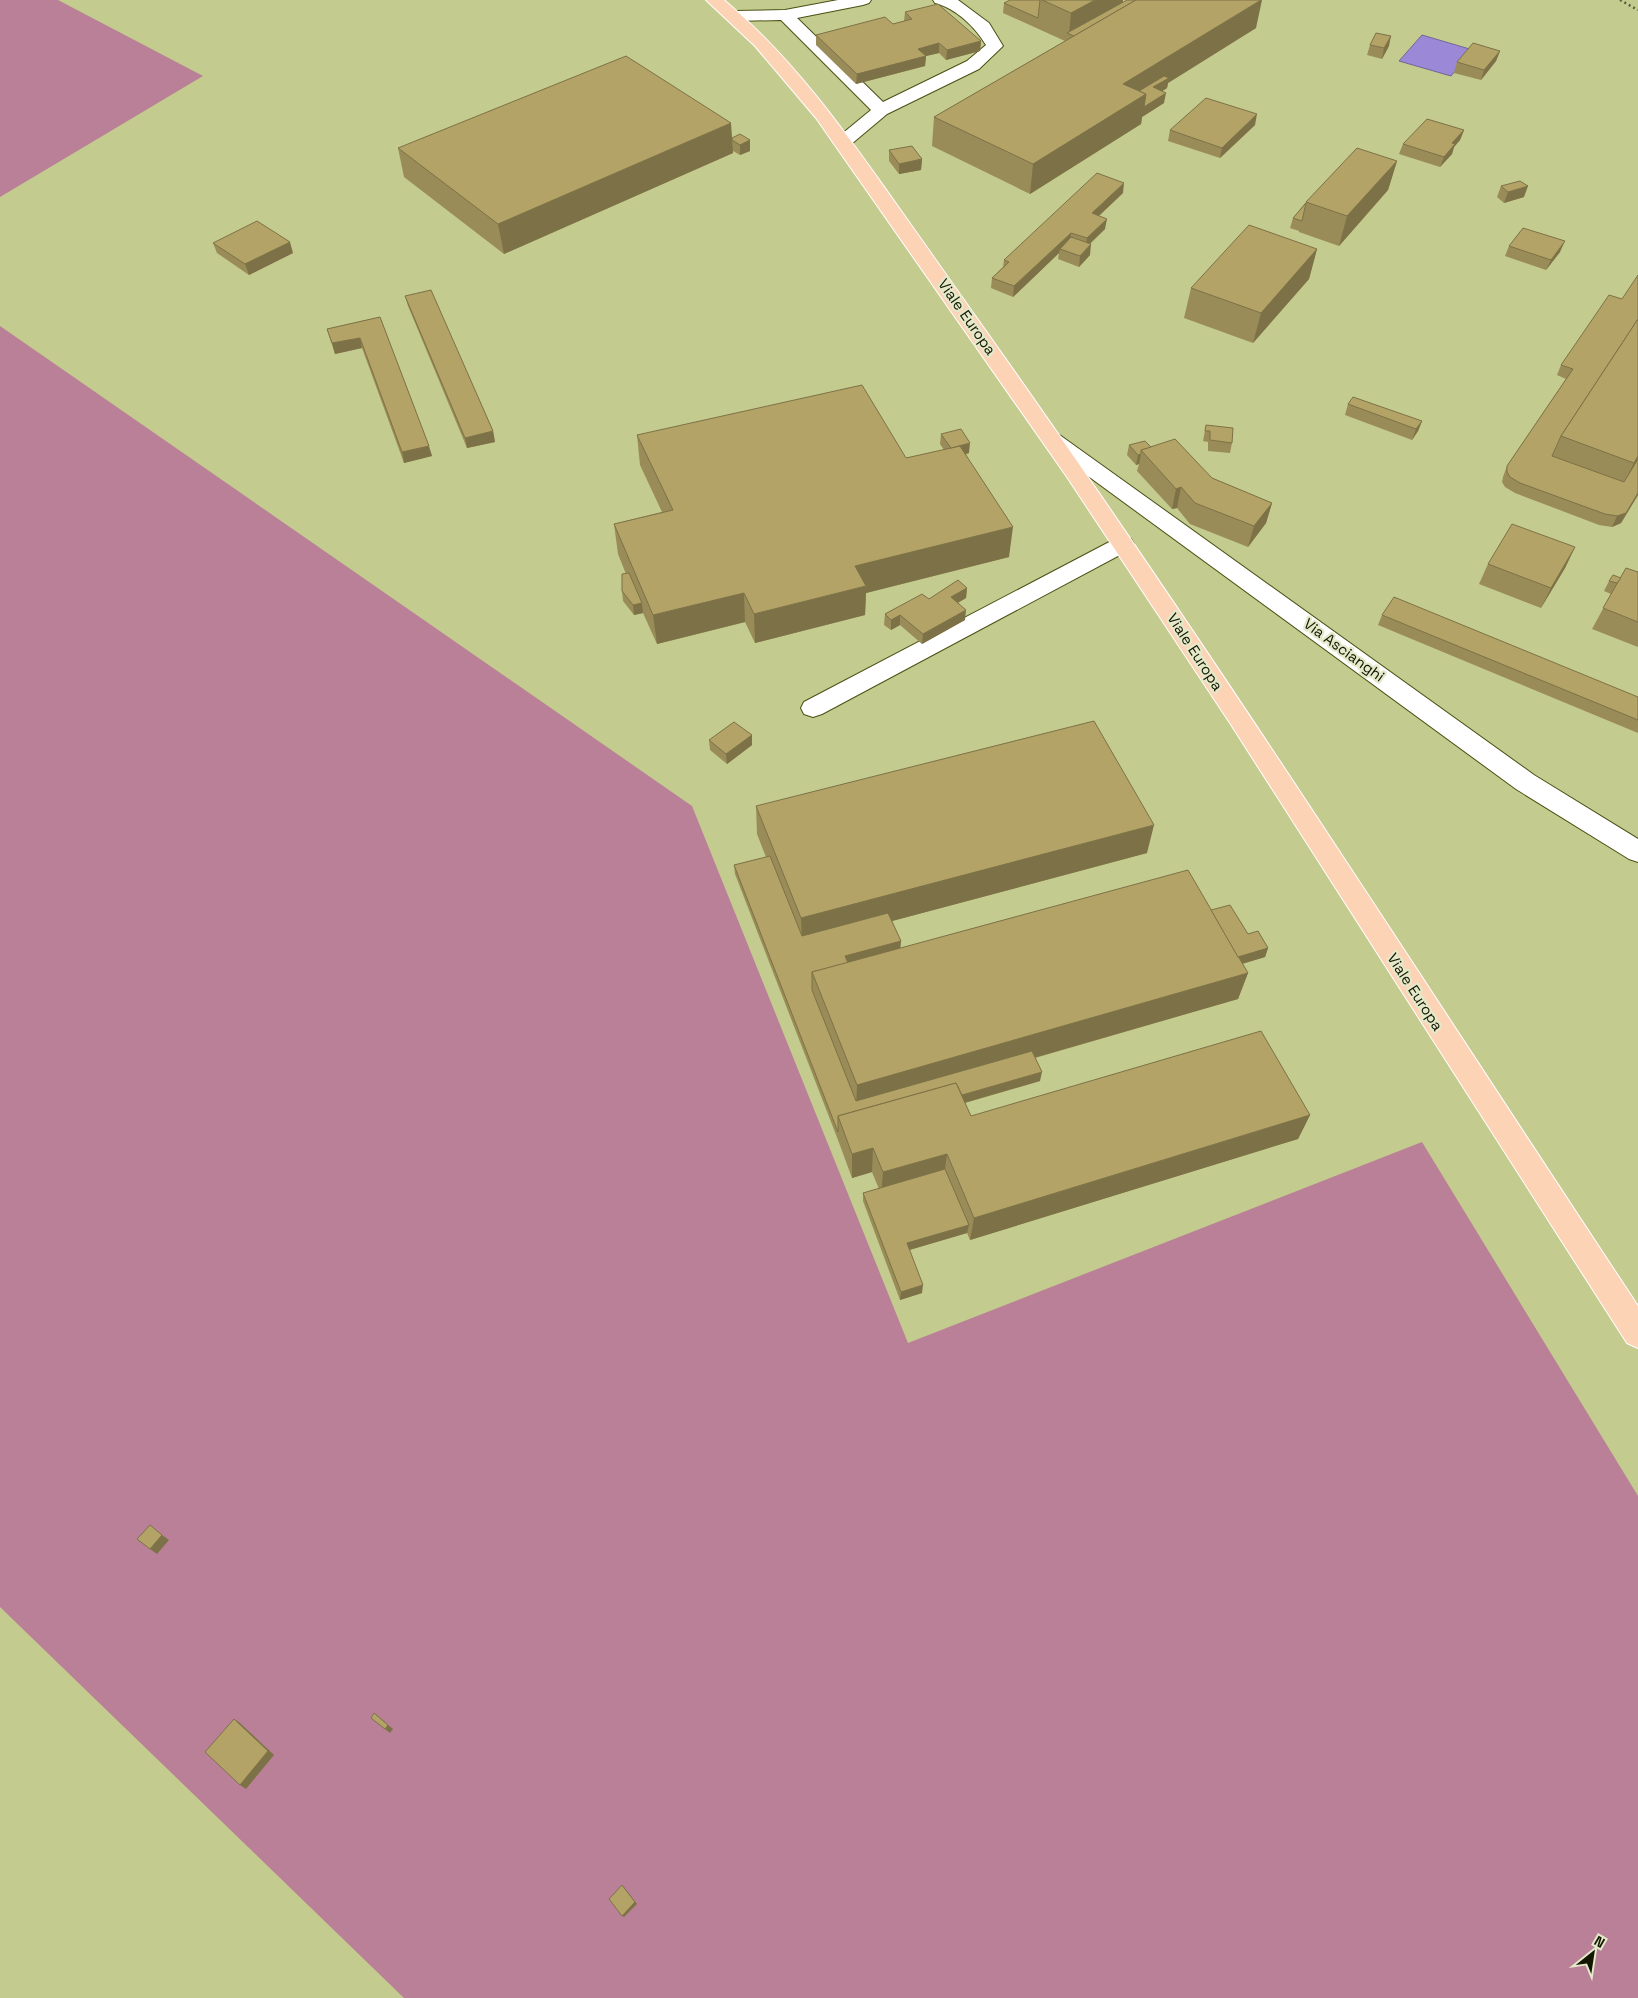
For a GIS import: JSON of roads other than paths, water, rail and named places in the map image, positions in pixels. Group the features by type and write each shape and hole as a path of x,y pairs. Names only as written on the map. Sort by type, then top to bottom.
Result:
{"main road":[{"name":"Viale Europa","path":"714,0 735,16 791,76 843,142 1054,441 1182,631 1638,1333"}],"street":[{"path":"735,16 786,15 863,0"},
{"path":"843,142 881,110 973,65 995,46 983,26 949,1 941,0"},
{"path":"786,15 881,110"},
{"name":"Via Ascianghi","path":"1054,441 1525,782 1638,852"},
{"path":"814,708 1123,544"}],"railway":[{"path":"1620,0 1638,10"}]}
